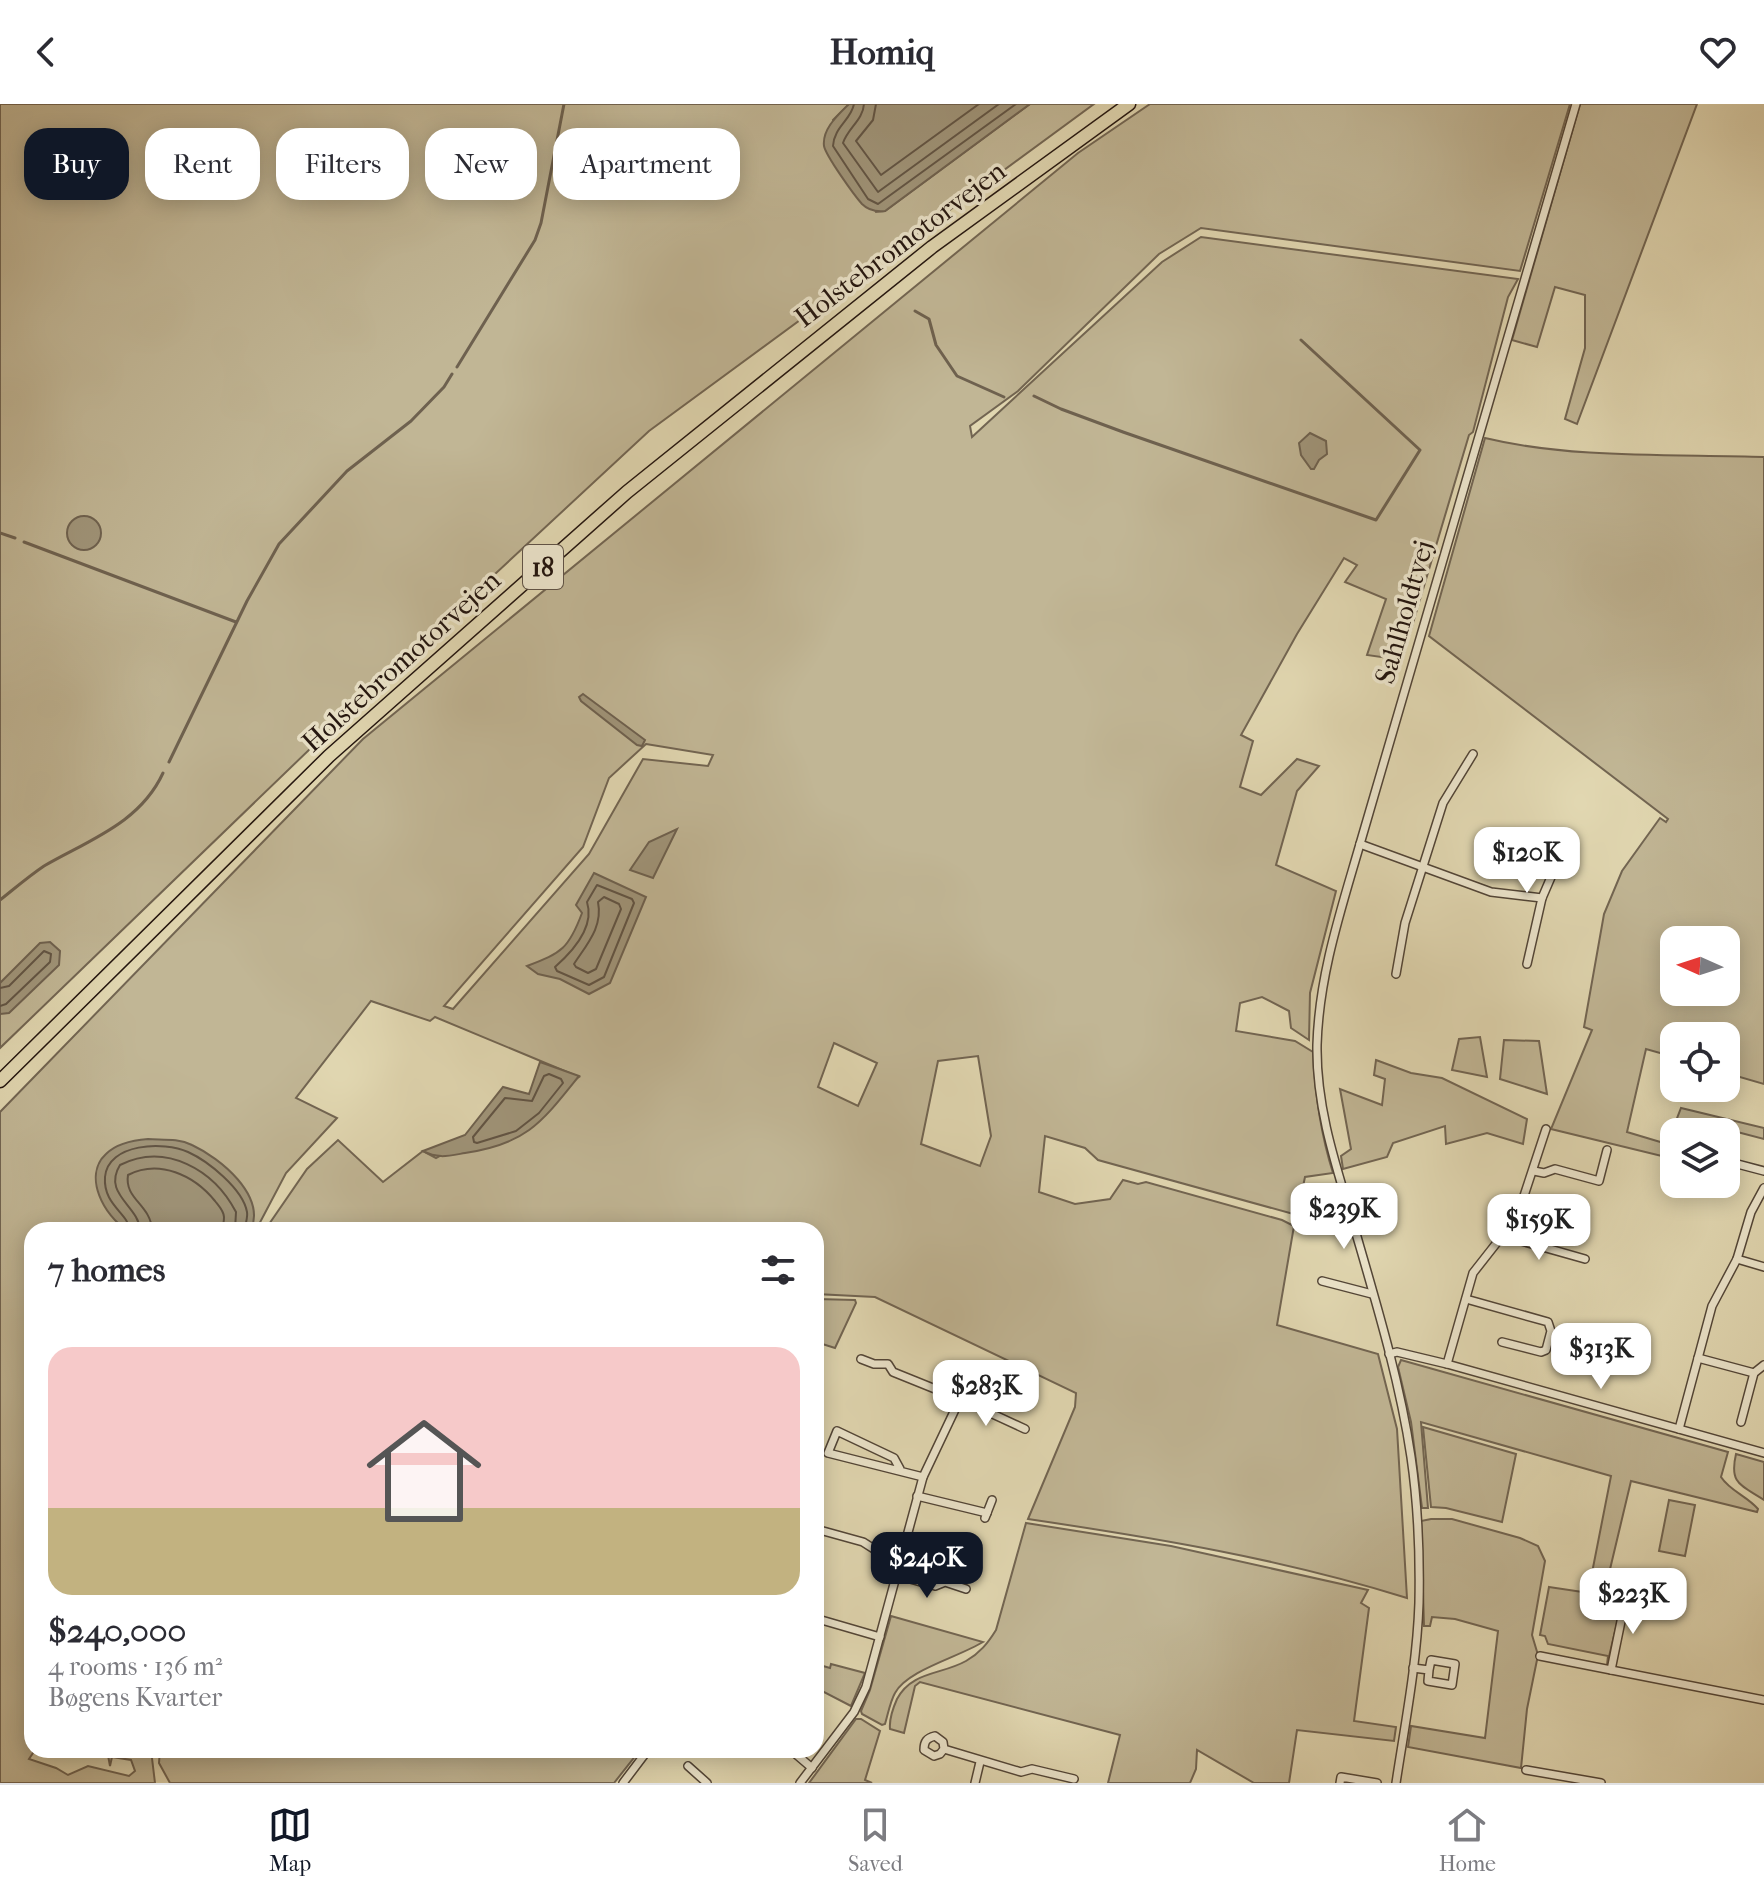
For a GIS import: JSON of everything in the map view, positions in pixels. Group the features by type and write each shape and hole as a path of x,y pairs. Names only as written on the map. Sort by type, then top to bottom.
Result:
{"highway":[{"name":"Holstebromotorvejen","path":"0,1081 329,756 627,492 932,247 1129,104"}],"street":[{"name":"Sahlholdtvej","path":"1396,1783 1419,1604 1416,1516 1404,1417 1328,1139 1318,1078 1319,1005 1326,965 1360,844 1576,104"},
{"path":"1396,974 1405,923 1443,803 1473,754"},
{"path":"1527,964 1542,898 1567,840"},
{"path":"1360,844 1491,892 1542,898"},
{"path":"1447,1364 1473,1273 1507,1234 1517,1217 1546,1129"},
{"path":"1534,1171 1544,1173 1555,1169 1599,1181 1607,1150"},
{"path":"1740,1165 1764,1171"},
{"path":"1679,1429 1712,1306 1737,1259 1751,1212 1764,1188"},
{"path":"1507,1234 1585,1259"},
{"path":"1737,1259 1764,1267"},
{"path":"1322,1281 1372,1294"},
{"path":"1466,1299 1548,1322 1551,1331 1546,1350 1541,1352 1502,1342"},
{"path":"1389,1354 1397,1352 1447,1364 1764,1453"},
{"path":"1698,1358 1754,1373"},
{"path":"861,1359 874,1364 888,1364 893,1372 1025,1429"},
{"path":"1741,1422 1754,1373 1764,1365"},
{"path":"824,1752 854,1712 866,1687 923,1477 960,1399"},
{"path":"900,1469 894,1458 837,1431 828,1453 923,1477"},
{"path":"917,1496 986,1515 992,1500"},
{"path":"824,1531 901,1556"},
{"path":"896,1575 935,1586 945,1582 966,1589"},
{"path":"1611,1670 1626,1597"},
{"path":"824,1621 880,1637"},
{"path":"1540,1656 1764,1700"},
{"path":"1431,1660 1455,1664 1452,1685 1428,1681 1429,1670 1431,1660"},
{"path":"1413,1668 1429,1670"},
{"path":"944,1749 1021,1772 1032,1769 1074,1779"},
{"path":"623,1783 642,1758"},
{"path":"800,1758 812,1768"},
{"path":"800,1783 820,1758"},
{"path":"975,1783 980,1762"},
{"path":"688,1766 707,1783"},
{"path":"1526,1770 1601,1783"},
{"path":"1340,1783 1341,1777 1377,1783"}],"shaded area":[{"path":"0,104 849,104 833,120 876,212 885,211 1030,104 1094,104 649,431 398,664 0,1048"},
{"path":"1150,104 1570,104 1520,271 1201,228 1159,254 1018,391 970,426 972,437 1162,262 1201,237 1518,279 1508,297 1473,432 1469,435 1402,660 1367,655 1386,599 1345,582 1357,565 1344,558 1241,735 1253,741 1240,787 1261,795 1297,759 1319,766 1297,791 1276,865 1336,891 1310,993 1309,1040 1291,1028 1289,1011 1262,997 1240,1003 1236,1031 1295,1041 1313,1052 1319,1113 1333,1173 1305,1177 1297,1215 1098,1160 1085,1148 1045,1136 1039,1192 1075,1204 1110,1199 1123,1180 1138,1184 1146,1182 1294,1226 1277,1325 1378,1354 1397,1429 1407,1598 1313,1572 1219,1551 1028,1519 1075,1407 1076,1393 875,1297 824,1294 824,1222 271,1222 307,1169 338,1140 383,1182 423,1151 436,1158 579,1077 435,1017 430,1021 371,1001 296,1098 337,1118 286,1173 260,1222 24,1222 24,1758 68,1775 88,1766 129,1776 135,1771 131,1760 118,1758 152,1758 155,1783 0,1783 0,1112 363,739 1078,153","holes":["646,744 713,755 708,766 643,759 589,854 453,1009 444,1006 583,847 609,778","834,1043 877,1063 858,1106 818,1087","978,1056 991,1136 980,1166 921,1144 938,1061"]},
{"path":"1580,104 1697,104 1577,424 1565,419 1585,348 1585,295 1555,287 1537,347 1512,340"},
{"path":"1485,438 1518,445 1588,452 1764,457 1764,1084 1740,1077 1740,1022 1660,1022 1660,1053 1646,1049 1627,1132 1660,1142 1660,1156 1551,1129 1592,1030 1584,1027 1604,914 1622,871 1660,818 1666,822 1668,819 1429,636"},
{"path":"1480,1037 1487,1077 1452,1070 1459,1039"},
{"path":"1504,1040 1539,1041 1547,1094 1500,1079"},
{"path":"1376,1060 1411,1073 1442,1078 1527,1119 1523,1144 1487,1133 1446,1144 1445,1126 1393,1143 1387,1157 1343,1169 1341,1156 1351,1149 1340,1089 1382,1105 1385,1079 1374,1075"},
{"path":"1681,1108 1722,1118 1677,1118"},
{"path":"1740,1122 1764,1128 1764,1139 1740,1133"},
{"path":"824,1299 855,1300 856,1303 835,1348 824,1345"},
{"path":"1401,1360 1728,1452 1721,1477 1754,1504 1757,1512 1631,1481 1606,1586 1590,1583 1611,1476 1421,1422 1428,1508 1422,1508 1411,1422 1398,1367"},
{"path":"1423,1427 1516,1454 1502,1522 1431,1507"},
{"path":"1736,1454 1764,1462 1764,1500 1739,1483 1734,1472"},
{"path":"1669,1500 1695,1505 1685,1556 1659,1551"},
{"path":"1452,1519 1520,1538 1538,1546 1545,1561 1532,1635 1538,1655 1527,1709 1521,1768 1408,1747 1411,1726 1485,1738 1498,1631 1455,1619 1432,1617 1430,1626 1424,1626 1421,1521"},
{"path":"1026,1523 1171,1546 1368,1590 1361,1603 1369,1608 1354,1721 1396,1727 1394,1741 1297,1730 1289,1783 1254,1783 1197,1750 1196,1769 1190,1783 1108,1783 1120,1735 920,1682 915,1686 904,1733 890,1729 893,1710 903,1690 919,1678 966,1661 980,1651 993,1635"},
{"path":"1549,1587 1623,1598 1607,1665 1608,1656 1548,1644 1545,1636 1540,1635"},
{"path":"891,1616 983,1642 910,1677 893,1697 885,1724 882,1725 861,1711"},
{"path":"831,1664 865,1673 851,1706 824,1692 824,1666 830,1668"},
{"path":"856,1719 880,1731 865,1780 872,1783 809,1783"},
{"path":"159,1758 634,1758 614,1783 170,1783"}],"water":[{"path":"849,104 1030,104 885,211 875,211 862,204 824,146 828,128"},
{"path":"1310,433 1326,441 1327,454 1314,469 1301,455 1299,443"},
{"path":"84,516 96,521 101,533 96,545 84,550 72,545 67,533 72,521"},
{"path":"583,694 645,740 642,746 581,701 579,697"},
{"path":"677,829 653,878 630,870 649,842"},
{"path":"594,873 646,897 610,983 589,994 560,979 538,974 527,966 556,953 568,942 582,913 576,905"},
{"path":"50,942 60,951 59,965 9,1013 0,1014 0,983 40,943"},
{"path":"540,1062 579,1076 531,1128 504,1144 486,1149 443,1156 423,1151 465,1135 503,1087 529,1094"},
{"path":"176,1140 203,1151 238,1179 252,1204 253,1222 117,1222 99,1195 96,1173 106,1154 131,1141"}],"waterway":[{"path":"457,367 535,240 564,104"},
{"path":"915,311 929,319 936,345 957,376 1004,397"},
{"path":"1034,396 1123,432 1376,520 1420,450 1301,340"},
{"path":"169,762 247,601 279,544 347,471 411,421 444,387 452,374"},
{"path":"0,533 15,538"},
{"path":"24,542 236,622"},
{"path":"0,900 44,866 127,818 141,805 163,773"}]}
